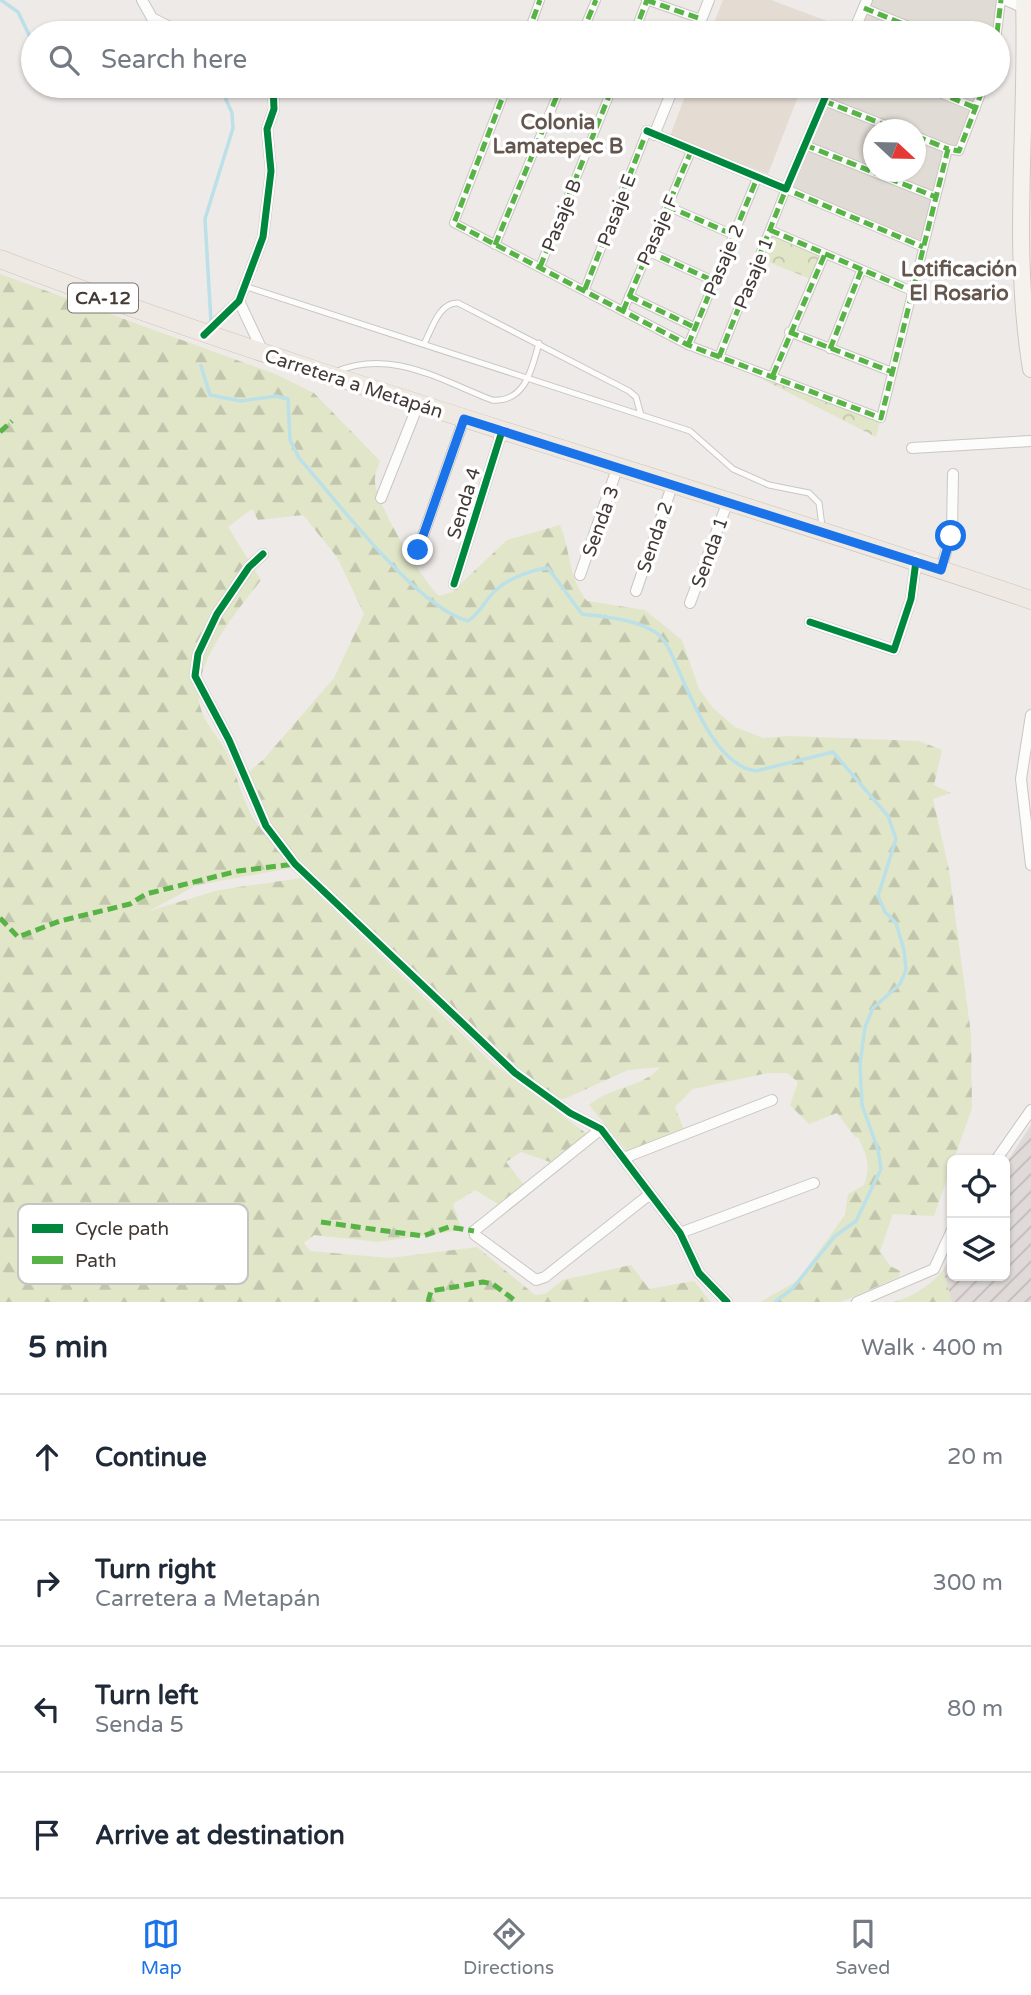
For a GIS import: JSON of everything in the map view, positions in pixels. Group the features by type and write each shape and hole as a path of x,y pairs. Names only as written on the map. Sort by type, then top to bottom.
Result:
{"main road":[{"path":"1024,4 1027,70 1027,308 1031,369"},
{"name":"Carretera a Metapán","path":"0,260 204,335 326,376 728,501 1031,600"}],"street":[{"path":"142,0 152,18 158,21"},
{"path":"532,21 540,0"},
{"path":"587,21 596,0"},
{"path":"639,21 647,0 701,19 709,0"},
{"path":"999,21 1004,0 1024,4"},
{"path":"858,21 865,4 901,21"},
{"path":"204,335 239,301 263,237 271,171 267,129 274,110 274,98"},
{"path":"502,98 454,223 688,345 881,418 948,149"},
{"path":"495,246 556,98"},
{"name":"Pasaje B","path":"540,267 607,98"},
{"path":"668,98 650,133 923,247"},
{"path":"786,189 825,98"},
{"path":"952,98 976,108"},
{"path":"926,140 959,152 980,98"},
{"path":"824,101 870,119"},
{"name":"Pasaje E","path":"585,289 650,133"},
{"path":"805,145 936,197"},
{"name":"Pasaje F","path":"623,311 692,149"},
{"name":"Pasaje 2","path":"688,345 758,176"},
{"name":"Pasaje 1","path":"719,357 786,189"},
{"path":"667,206 734,235"},
{"path":"770,230 912,291"},
{"path":"647,251 714,281"},
{"path":"773,375 789,332 825,254"},
{"path":"830,349 862,271"},
{"path":"629,296 694,327"},
{"path":"239,301 264,354"},
{"path":"789,332 892,372"},
{"path":"381,498 418,405"},
{"path":"418,550 464,419"},
{"name":"Senda 4","path":"454,584 502,431"},
{"path":"912,448 1031,441"},
{"name":"Senda 3","path":"580,575 618,467"},
{"path":"941,570 953,530 953,474"},
{"name":"Senda 2","path":"636,591 673,484"},
{"name":"Senda 1","path":"690,603 728,501"},
{"path":"263,554 249,567 217,614 195,664 200,689 229,740 266,826 295,864 515,1073 570,1112 601,1129 680,1233 699,1273 727,1302"},
{"path":"810,622 894,650 911,599 916,561"},
{"path":"1031,715 1021,779 1031,865"},
{"path":"624,1158 772,1100"},
{"path":"1000,1155 1031,1110"},
{"path":"601,1129 474,1231 475,1235 536,1280 545,1277 650,1194"},
{"path":"680,1233 814,1183"},
{"path":"857,1302 934,1269 947,1241"}],"lane":[{"path":"244,286 690,430 733,470 769,485 809,493 819,503 823,532"},
{"path":"424,344 443,307 450,302 458,303 629,391 636,397 641,415"},
{"path":"326,376 349,366 380,361 399,364 492,400 504,401 514,397 529,378 539,344"}],"shaded area":[{"path":"723,0 771,0 827,21 715,21"},
{"path":"867,0 1001,0 998,21 858,21"},
{"path":"684,98 797,98 768,174 670,136"},
{"path":"825,98 979,98 959,151 926,139 926,119 863,119 863,182 926,182 926,140 948,149 923,247 786,189"},
{"path":"1031,1125 1031,1302 952,1302 943,1270 947,1263 947,1281 1010,1281 1010,1157"}],"green space":[{"path":"770,230 825,254 813,280 759,258"},
{"path":"0,274 275,374 314,393 380,461 375,482 383,508 412,559 439,596 452,592 507,540 560,525 576,583 587,601 645,610 682,640 699,689 713,708 735,727 763,738 790,736 919,741 942,750 934,785 951,793 933,799 949,870 971,1034 972,1108 955,1155 947,1155 947,1179 934,1216 893,1214 880,1251 890,1266 900,1271 899,1277 841,1302 760,1302 797,1281 845,1215 848,1194 864,1185 868,1166 858,1137 855,1137 837,1113 809,1124 790,1105 798,1082 787,1073 768,1073 693,1089 675,1107 684,1130 627,1151 589,1105 606,1094 645,1079 660,1067 628,1070 564,1099 555,1097 505,1060 297,863 262,810 246,774 263,760 334,678 364,614 337,557 303,515 258,520 252,509 228,527 261,580 229,622 209,656 202,673 200,706 207,723 228,756 254,820 292,868 197,885 149,911 219,890 301,878 492,1063 587,1134 553,1163 521,1152 506,1162 524,1185 498,1204 475,1190 453,1204 462,1230 378,1242 314,1235 304,1243 310,1251 390,1258 477,1247 535,1295 545,1294 563,1280 631,1265 649,1289 694,1281 711,1302 0,1302"},
{"path":"719,357 881,418 876,437"},
{"path":"943,1270 952,1302 894,1302 921,1290"}],"waterway":[{"path":"1,0 18,12 22,21"},
{"path":"211,322 205,219 233,128 232,113 225,98"},
{"path":"201,366 210,395 241,401 276,396 288,399 290,440 299,458 378,550 425,595 447,611 468,621 502,585 521,575 548,568 582,614 629,621 655,632 663,639 699,714 729,758 742,767 756,771 833,752 888,816 896,839 878,896 885,912 896,923 904,950 906,970 900,984 873,1008 865,1027 860,1064 862,1105 878,1150 881,1169 856,1221 835,1236 792,1289 775,1302"}],"marked path":[{"path":"532,21 540,0"},
{"path":"587,21 596,0"},
{"path":"646,0 701,19"},
{"path":"639,21 647,0"},
{"path":"998,21 1001,0"},
{"path":"864,8 896,21"},
{"path":"502,98 454,223 688,345 881,418 948,149 959,151 979,98"},
{"path":"495,245 556,98"},
{"path":"540,267 608,98"},
{"path":"952,98 976,108"},
{"path":"824,101 870,119"},
{"path":"585,289 647,131 652,133"},
{"path":"926,140 948,149"},
{"path":"805,145 936,197"},
{"path":"623,311 692,149"},
{"path":"688,345 758,176"},
{"path":"781,187 923,247"},
{"path":"719,357 786,189"},
{"path":"667,206 734,235"},
{"path":"770,230 912,291"},
{"path":"647,251 714,281"},
{"path":"773,375 825,254"},
{"path":"830,349 861,271"},
{"path":"629,296 694,327"},
{"path":"789,332 892,372"},
{"path":"0,432 12,421"},
{"path":"0,918 18,937 60,921 130,904 146,894 238,871 295,864"},
{"path":"321,1222 423,1236 449,1227 474,1231"},
{"path":"428,1302 431,1291 483,1282 493,1284 517,1302"}],"cycle path":[{"path":"204,335 239,301 263,237 271,171 267,129 274,109 274,98"},
{"path":"647,131 786,189 825,98"},
{"path":"454,584 502,431"},
{"path":"263,554 249,567 217,614 198,654 195,676 229,740 266,826 295,864 515,1073 570,1113 601,1129 680,1233 699,1273 727,1302"},
{"path":"810,622 894,650 911,599 916,561"}],"district":[{"name":"Colonia Lamatepec B","path":"558,134"},
{"name":"Lotificación El Rosario","path":"959,281"}],"route":[{"path":"418,550 464,419 941,570 951,536"}]}
